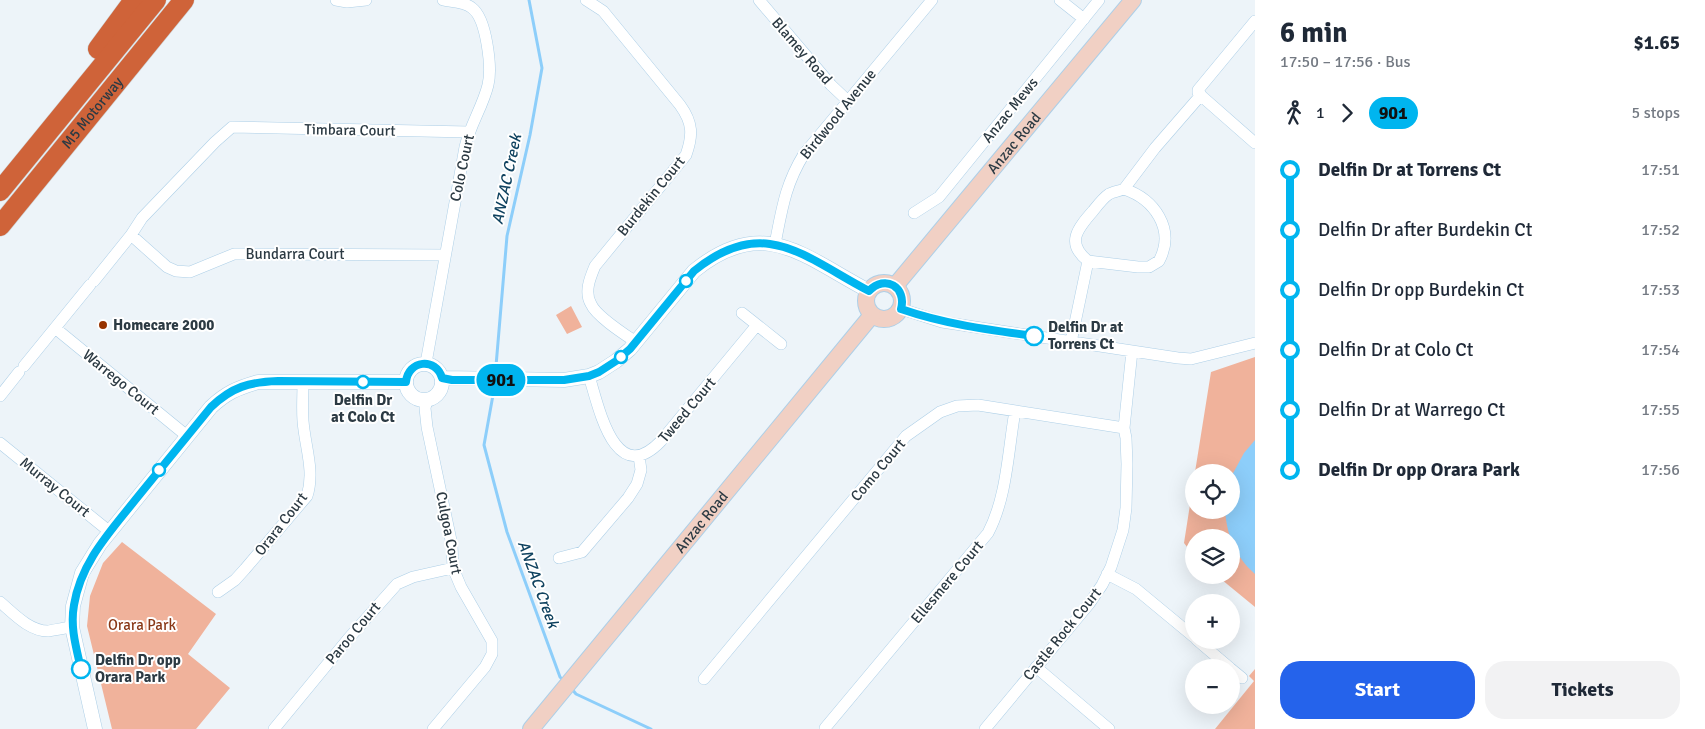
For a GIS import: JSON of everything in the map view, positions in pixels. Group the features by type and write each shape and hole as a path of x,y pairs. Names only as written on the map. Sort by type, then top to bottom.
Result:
{"highway":[{"path":"0,171 114,29 134,0"},
{"name":"M5 Motorway","path":"0,191 156,0"},
{"name":"M5 Motorway","path":"0,226 184,0"},
{"path":"105,97 192,0"}],"main road":[{"name":"Anzac Road","path":"895,286 1133,0"},
{"path":"880,283 895,286 901,293 902,298 901,309 898,314 888,320 882,320 872,315 866,305 869,291 880,283"},
{"name":"Anzac Road","path":"531,729 872,315"}],"street":[{"path":"336,0 347,2 366,0"},
{"name":"Colo Court","path":"426,363 469,132 488,86 490,69 487,47 478,14 474,9 462,4 443,0"},
{"name":"Burdekin Court","path":"586,0 603,11 680,105 688,116 691,129 691,141 686,155 595,266 589,279 588,292 591,305 616,329 636,342"},
{"name":"Blamey Road","path":"759,0 831,86 848,101"},
{"name":"Birdwood Avenue","path":"775,244 778,223 789,180 804,154 932,0"},
{"path":"1060,0 1084,19"},
{"name":"Anzac Mews","path":"914,213 939,197 1100,0"},
{"path":"1255,21 1198,90 1201,96 1255,143"},
{"path":"1124,189 1136,194 1153,207 1164,225 1165,242 1161,257 1159,261 1149,267 1088,260 1082,256 1075,243 1076,236 1079,227 1108,195 1124,189 1155,148 1201,96"},
{"name":"Timbara Court","path":"131,235 142,218 215,142 232,127 469,132"},
{"path":"0,396 131,235"},
{"name":"Bundarra Court","path":"131,235 167,267 176,271 190,272 234,254 445,255"},
{"path":"442,378 452,380 564,380 589,376 599,372 616,361 636,342 694,271 722,252 738,246 754,243 775,244 798,252 869,291"},
{"path":"1071,342 1088,260"},
{"path":"901,309 942,322 1190,359 1255,343"},
{"path":"742,312 781,344"},
{"name":"Tweed Court","path":"639,456 651,451 661,440 757,325"},
{"name":"Warrego Court","path":"55,328 187,436"},
{"name":"Castle Rock Court","path":"985,729 1089,604 1108,574 1124,530 1127,481 1124,428 1132,351"},
{"path":"426,363 437,369 442,378 440,390 437,395 427,400 417,399 408,390 407,374 412,368 426,363"},
{"path":"559,558 582,552 628,498 637,484 641,470 639,456 626,454 616,447 609,436 589,376"},
{"path":"95,729 72,627 73,606 82,573 93,554 110,532 211,407 224,395 240,387 258,382 406,382"},
{"name":"Orara Court","path":"218,592 245,570 307,496 311,473 303,422 303,382"},
{"name":"Culgoa Court","path":"427,400 425,408 427,427 452,544 453,568 461,587 492,641 492,654 485,667 433,729"},
{"name":"Como Court","path":"704,680 906,436 940,412 957,406 978,405 1124,428"},
{"name":"Ellesmere Court","path":"824,728 988,533 996,517 1001,499 1015,411"},
{"name":"Murray Court","path":"0,443 110,532"},
{"name":"Paroo Court","path":"274,729 344,644 397,584 413,577 453,568"},
{"path":"1108,574 1136,589 1185,630"},
{"path":"0,602 30,626 39,630 46,631 72,627"},
{"path":"1208,649 1219,659"},
{"path":"1036,667 1109,729"}],"green space":[{"path":"571,306 582,327 567,334 556,315"},
{"path":"1255,357 1255,607 1227,584 1240,584 1240,529 1186,529 1188,519 1240,519 1240,464 1196,464 1211,372"},
{"name":"Orara Park","path":"122,542 216,614 188,654 230,688 196,729 112,729 87,626 90,596 103,563"},
{"path":"1255,669 1255,729 1215,729 1227,714 1240,714 1240,698 1254,681 1249,676"}],"water":[{"path":"1255,440 1255,574 1240,557 1240,529 1228,529 1226,519 1240,519 1240,464 1238,464"}],"waterway":[{"name":"ANZAC Creek","path":"496,366 507,236 530,135 542,68 529,0"},
{"name":"ANZAC Creek","path":"493,395 484,445 507,532 560,677 563,680"},
{"name":"ANZAC Creek","path":"571,688 576,694 651,729"}],"bus line":[{"name":"901","path":"81,669 72,627 73,606 77,587 87,563 119,520 211,407 224,395 240,387 258,382 278,381 406,382 407,374 415,365 426,363 437,369 442,378 452,380 564,380 589,376 608,367 630,349 694,271 722,252 754,243 775,244 790,248 869,291 880,283 891,284 901,293 903,304 901,309 922,317 942,322 1034,336"}],"place":[{"name":"Homecare 2000","path":"103,325"},
{"name":"Delfin Dr at Torrens Ct","path":"1034,336"},
{"name":"Delfin Dr at Colo Ct","path":"363,382"},
{"name":"Delfin Dr opp Orara Park","path":"81,669"}]}
